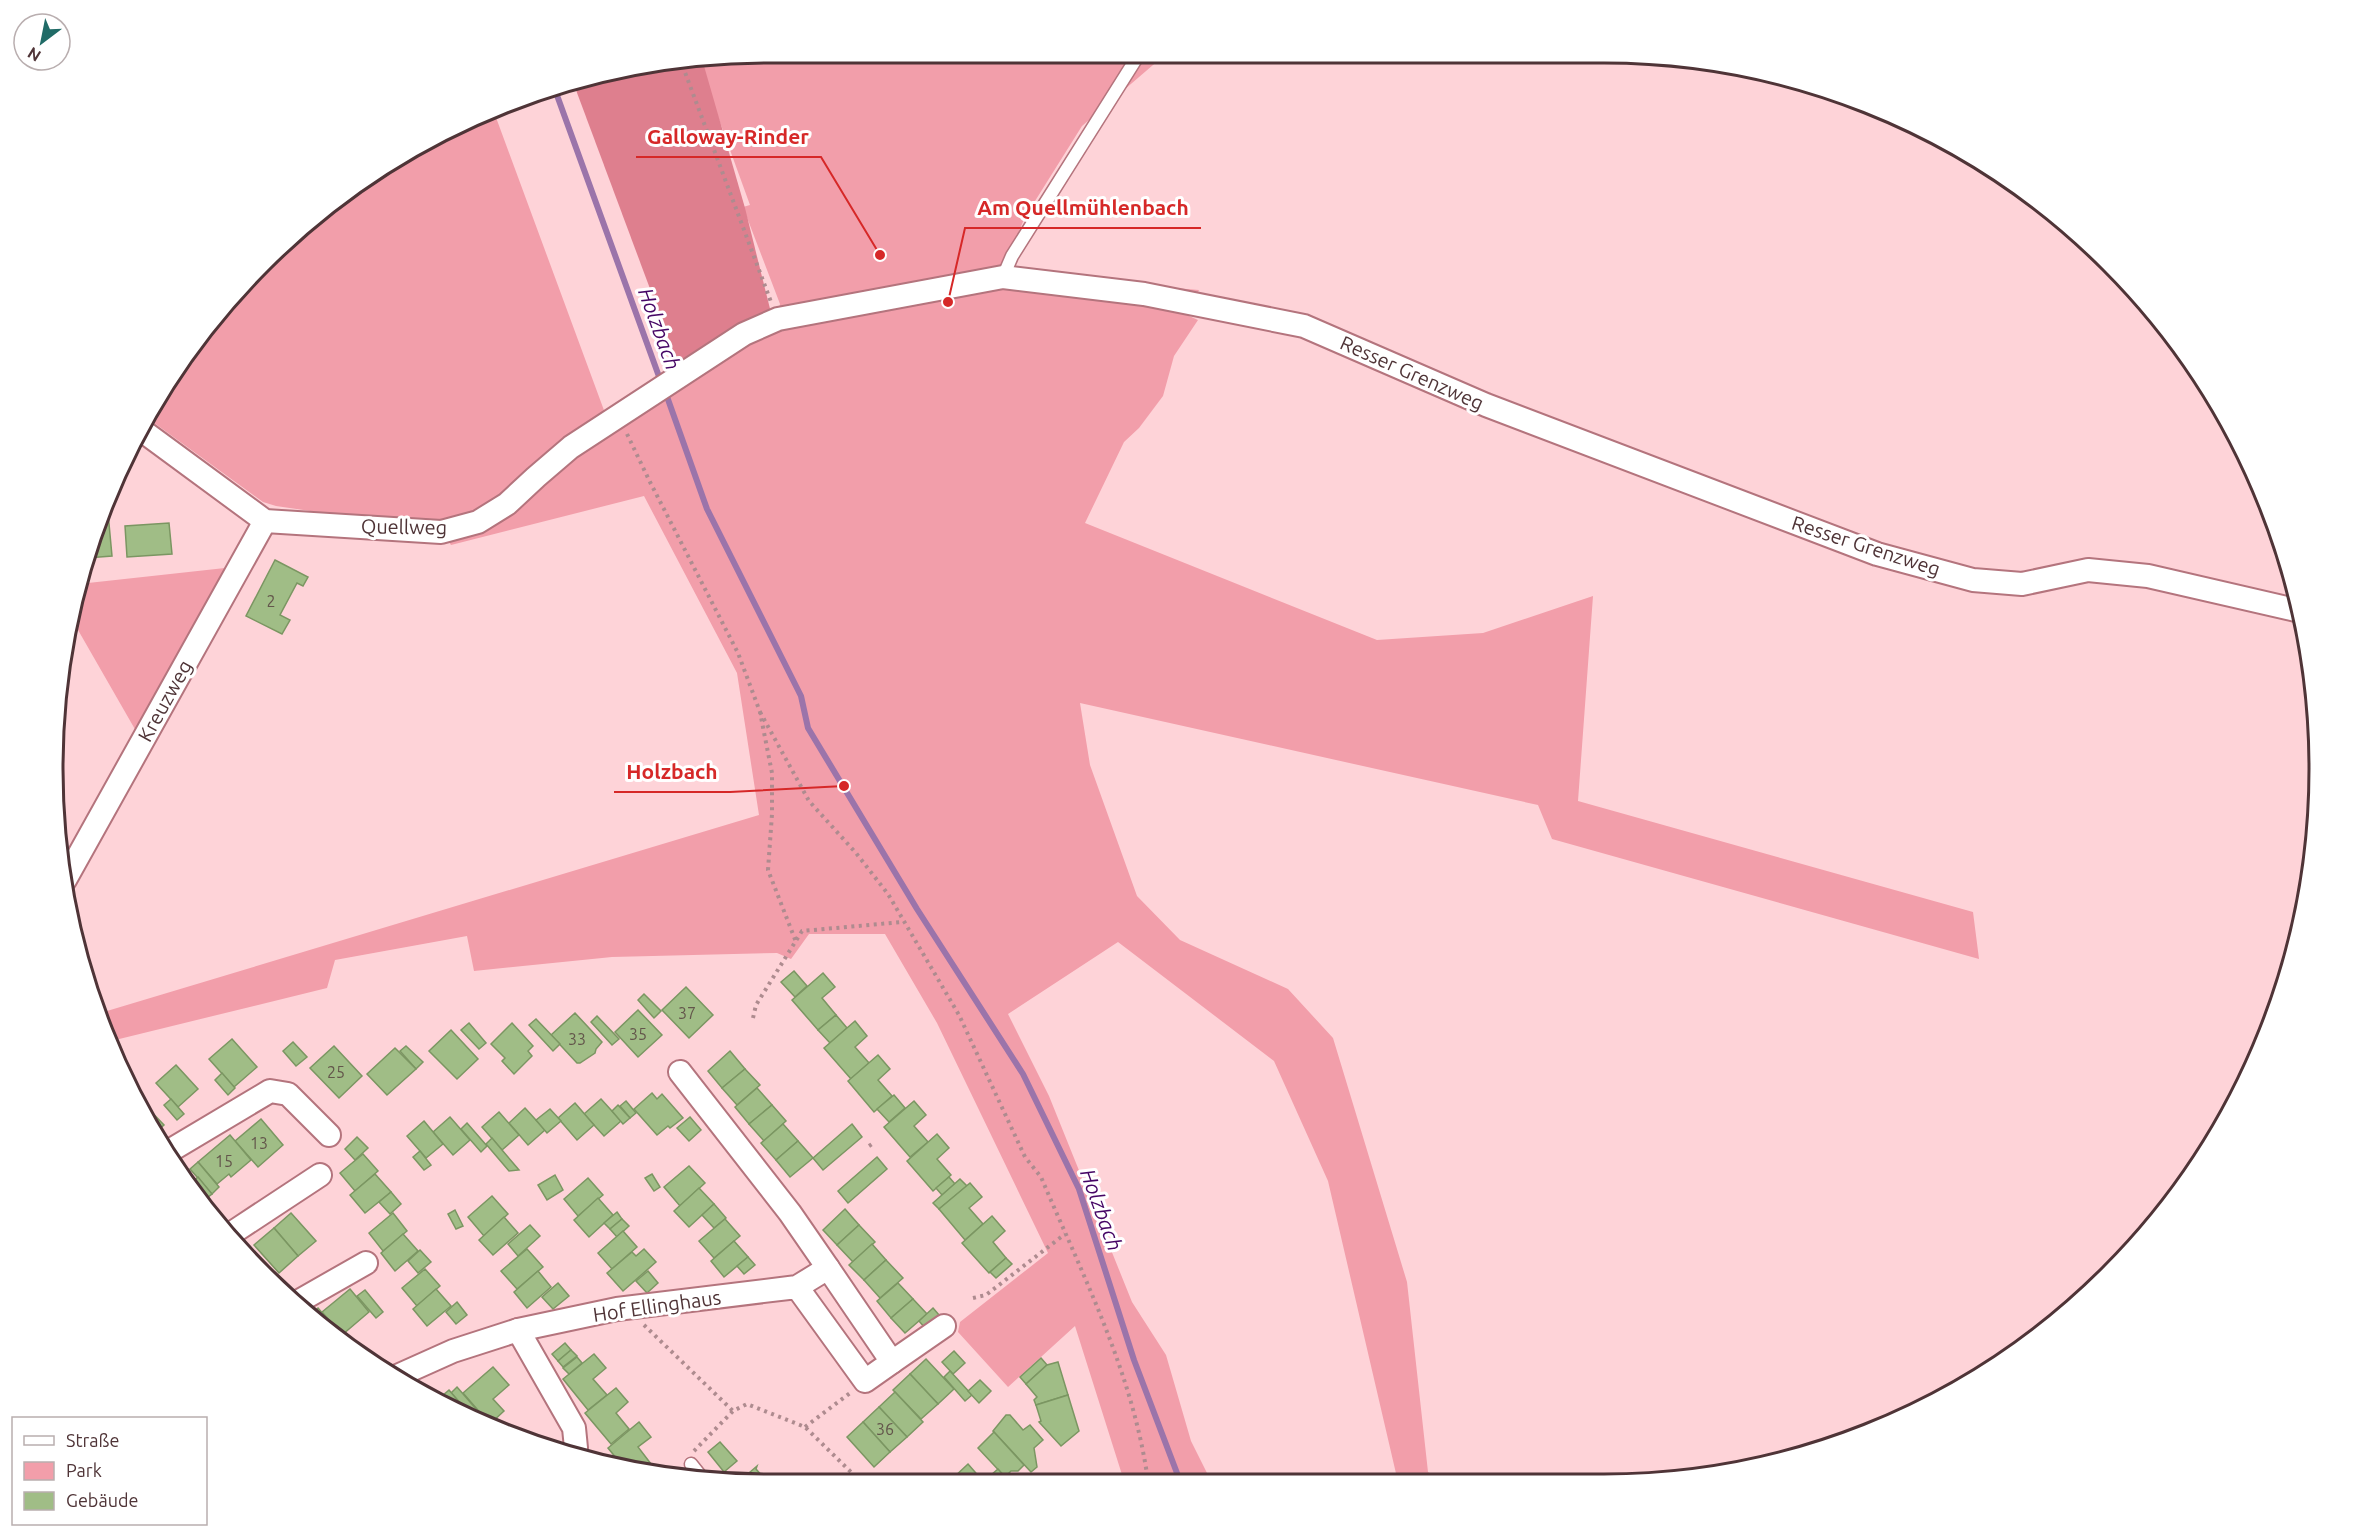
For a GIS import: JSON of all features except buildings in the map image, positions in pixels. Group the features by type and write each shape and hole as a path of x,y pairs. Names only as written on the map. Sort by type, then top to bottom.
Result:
{"street":[{"name":"Resser Grenzweg","path":"778,320 1003,277 1144,294 1304,326 1486,405 1877,554 1973,580 2022,584 2088,570 2148,576 2290,609"},
{"name":"Quellweg","path":"265,521 441,531 478,522 507,504 571,447 620,417 744,333 778,320"},
{"path":"148,435 265,521"},
{"name":"Kreuzweg","path":"71,870 265,521"},
{"path":"680,1072 790,1213 892,1362"},
{"path":"175,1148 270,1091 288,1094 329,1135"},
{"path":"235,1231 320,1175"},
{"path":"303,1299 366,1263"},
{"name":"Hof Ellinghaus","path":"406,1373 453,1351 518,1330 626,1308 797,1287 828,1268"},
{"path":"797,1287 865,1381 944,1326"},
{"path":"518,1330 574,1428 577,1447"}],"lane":[{"path":"1003,277 1012,256 1133,63"},
{"path":"686,1463 693,1470"}],"path":[{"path":"684,68 778,320"},
{"path":"620,417 650,482 738,653 760,712 809,801 856,853 888,894 902,922 959,1015 1025,1157 1041,1178 1116,1353 1144,1449 1147,1474"},
{"path":"760,712 772,773 768,870 796,942"},
{"path":"753,1018 756,1005 802,931 902,922"},
{"path":"869,1146 874,1142"},
{"path":"972,1298 986,1295 1065,1234"},
{"path":"626,1308 733,1411"},
{"path":"805,1426 865,1381"},
{"path":"679,1468 733,1411 747,1404 805,1426 853,1474"}],"green space":[{"path":"768,63 1155,63 1082,126 1025,217 1002,271 1028,276 1199,290 1187,315 1198,320 1174,356 1163,396 1139,428 1124,442 1085,523 1377,640 1483,633 1593,596 1578,801 1973,912 1979,959 1552,839 1538,805 1080,703 1090,765 1137,896 1180,940 1288,989 1333,1038 1407,1282 1428,1472 1431,1474 1396,1474 1328,1181 1274,1061 1118,942 1008,1014 1049,1096 1132,1302 1166,1355 1191,1441 1208,1474 1122,1474 1075,1326 1008,1387 958,1332 960,1322 1048,1253 937,1023 885,934 809,934 791,959 777,953 612,957 474,971 467,936 335,960 327,988 118,1039 106,1011 759,815 737,673 644,496 451,545 438,525 324,513 263,502 154,423 182,377 209,339 238,303 303,238 377,182 456,136 496,118 605,413 776,324 780,304 743,207 750,205 700,67"},
{"path":"225,568 230,577 140,738 77,629 88,583"}],"shaded area":[{"path":"704,67 745,208 773,321 681,372 576,90 631,77"}],"waterway":[{"name":"Holzbach","path":"557,96 661,382"},
{"name":"Holzbach","path":"665,391 707,509 801,696 808,728 917,909 1023,1074 1079,1189 1134,1360 1177,1474"}],"place":[{"name":"Galloway-Rinder","path":"880,255"},
{"name":"Am Quellmühlenbach","path":"948,302"},
{"name":"Holzbach","path":"844,786"}]}
